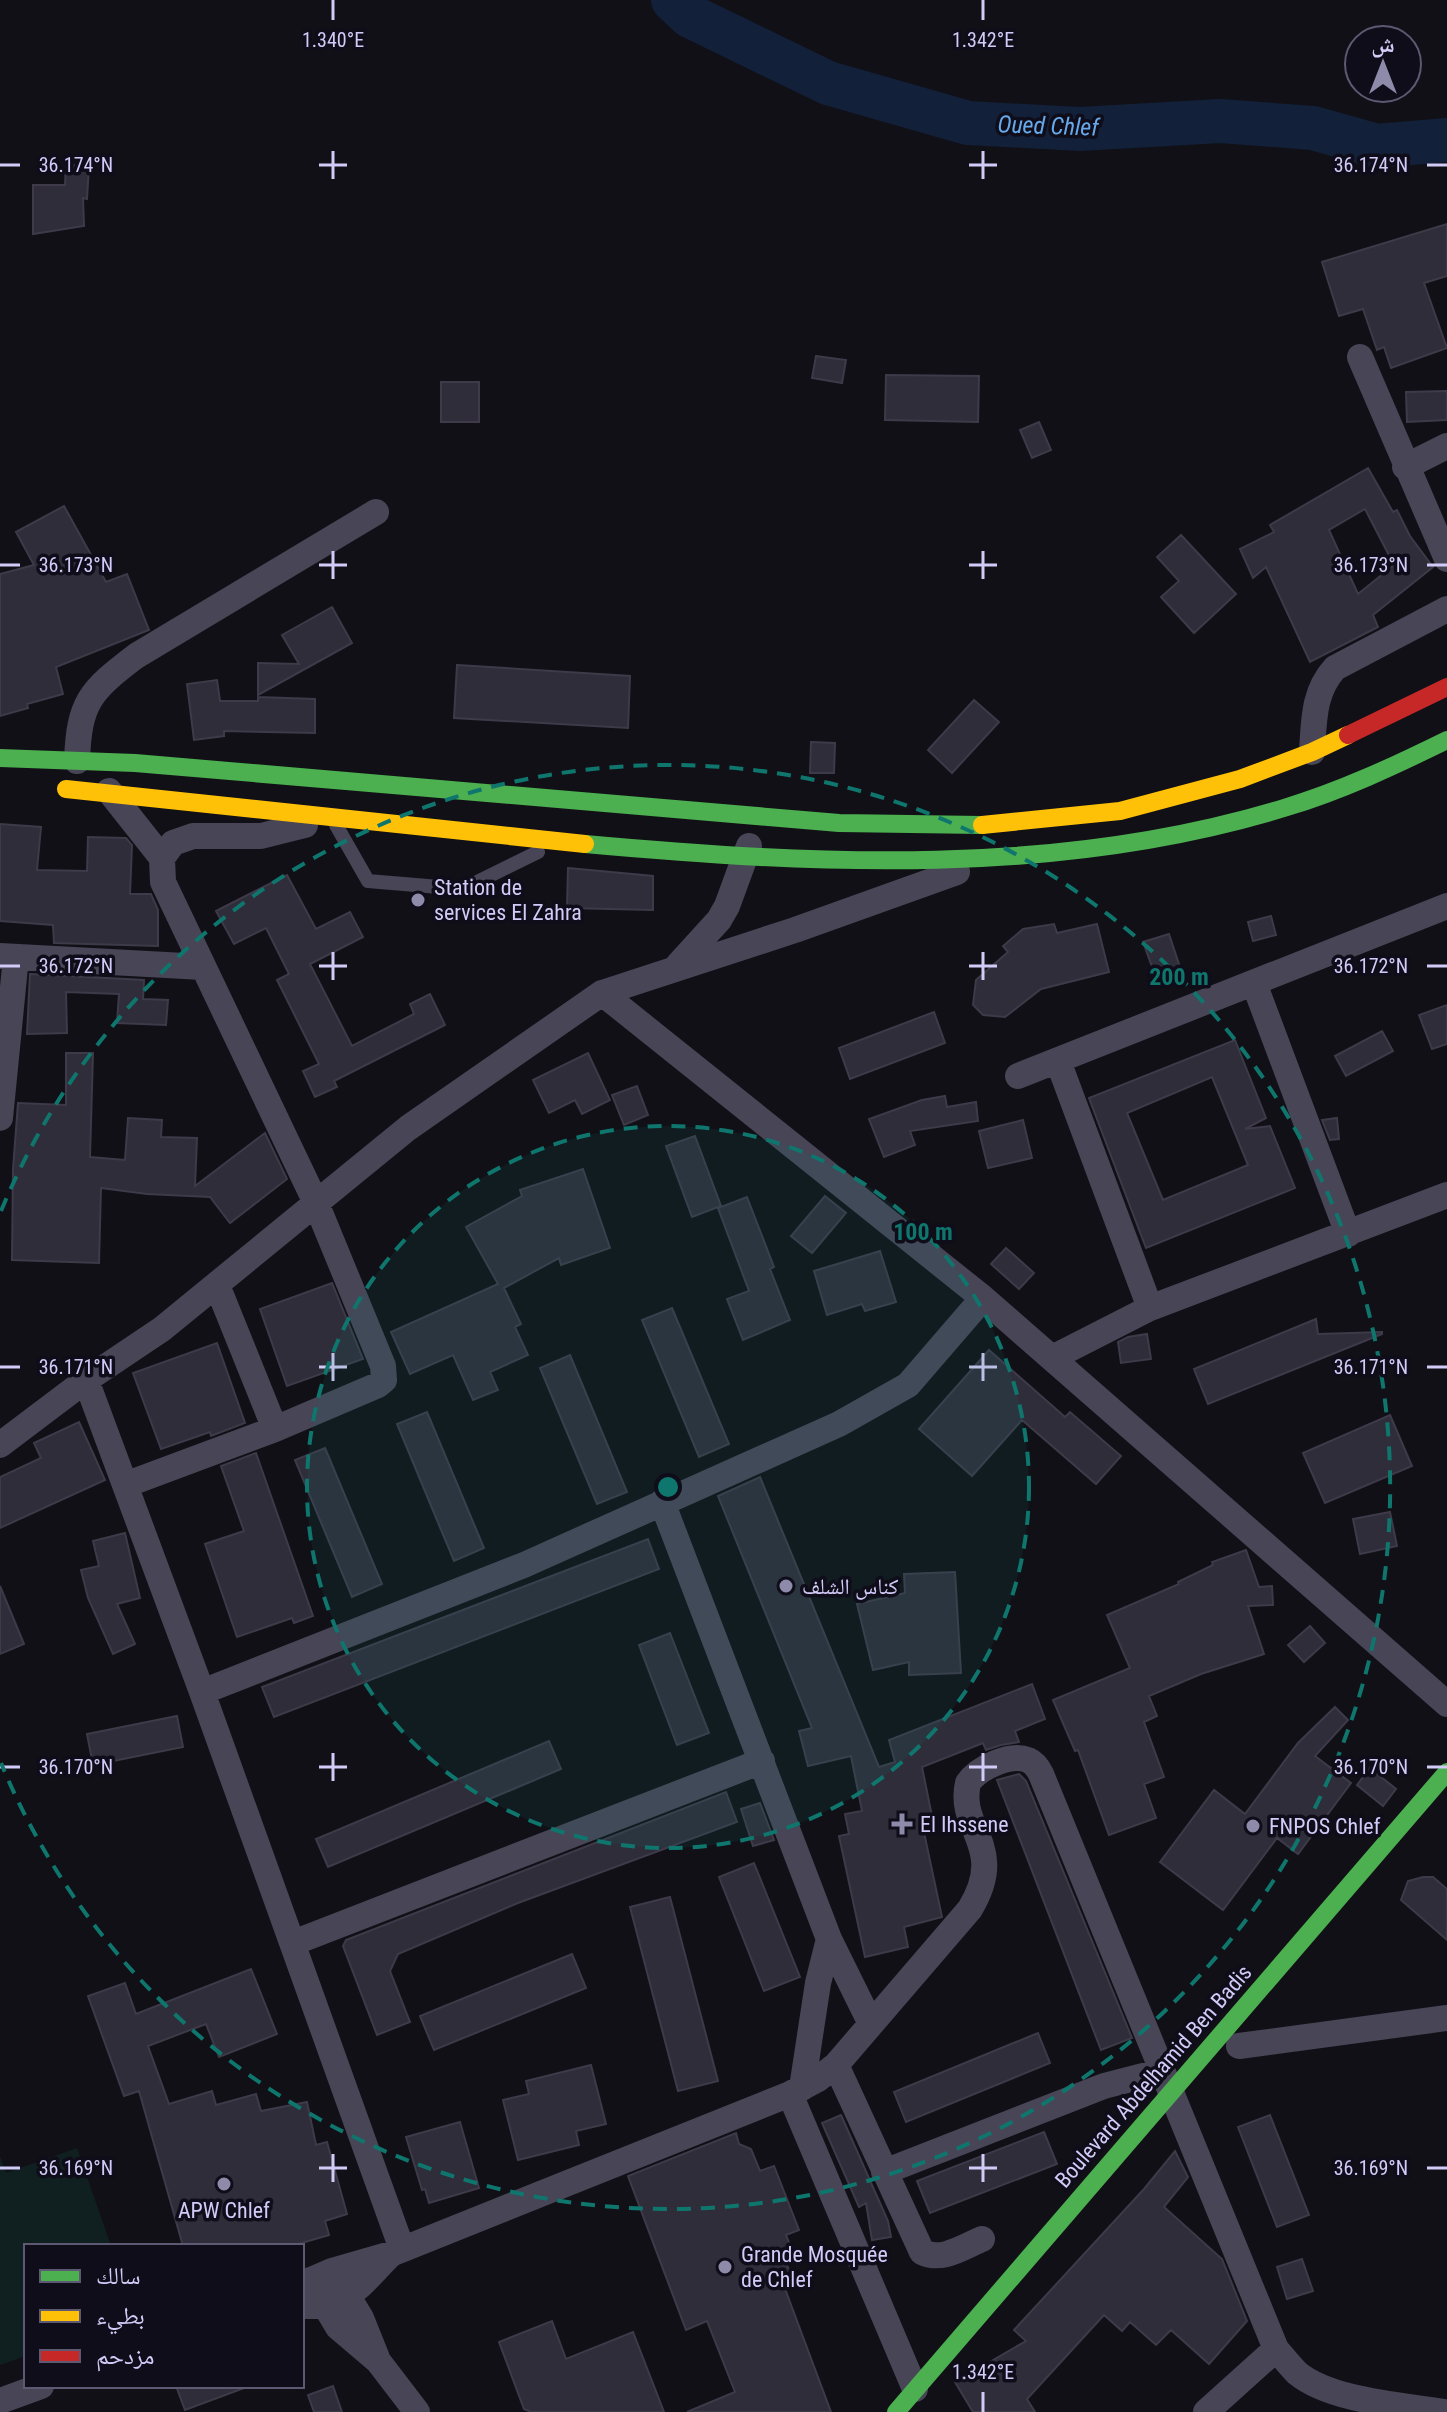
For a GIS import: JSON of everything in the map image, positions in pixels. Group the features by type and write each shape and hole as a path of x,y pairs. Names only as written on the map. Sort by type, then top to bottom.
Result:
{"main road":[{"path":"0,758 135,763 839,823 994,825 1120,811 1240,779 1312,752 1447,687"},
{"path":"47,788 109,791 332,818 744,857 869,862 993,859 1122,844 1265,814 1385,771 1447,740"},
{"name":"Boulevard Abdelhamid Ben Badis","path":"896,2412 1174,2100 1447,1772"},
{"name":"Boulevard Abdelhamid Ben Badis","path":"1234,2051 1259,2022"}],"street":[{"path":"1360,357 1447,559"},
{"path":"1405,467 1447,446"},
{"path":"77,761 78,728 86,705 100,684 136,656 376,512"},
{"path":"1312,752 1323,680 1335,668 1447,609"},
{"path":"109,791 162,858 163,882 316,1203 385,1373 384,1380 378,1385 275,1429 125,1485"},
{"path":"675,967 719,920 762,817"},
{"path":"162,858 173,843 193,836 261,836 332,818"},
{"path":"0,1445 86,1380 162,1329 408,1128 602,993 795,930 993,859"},
{"path":"1018,1076 1447,906"},
{"path":"0,1118 8,956 203,967"},
{"path":"1254,983 1348,1234"},
{"path":"602,993 983,1298 1447,1704"},
{"path":"1058,1061 1150,1308"},
{"path":"1052,1358 1150,1308 1447,1195"},
{"path":"217,1285 275,1429"},
{"path":"202,1692 524,1565 776,1454 886,1399 908,1385 983,1298"},
{"path":"86,1380 293,1943 397,2251"},
{"path":"662,1502 829,1939 871,2024"},
{"path":"417,2412 378,2361 361,2318 325,2304 315,2278 397,2251 796,2091 836,2065 970,1909 981,1890 985,1872 983,1850 967,1802 968,1783 982,1769 1008,1760 1027,1759 1036,1765 1041,1774 1276,2349 1298,2374 1324,2387 1356,2397 1444,2412"},
{"path":"293,1943 762,1761"},
{"path":"829,1939 796,2091 915,2389"},
{"path":"1234,2051 1447,2018"},
{"path":"836,2065 922,2252 943,2256 982,2239"},
{"path":"884,2172 1104,2086 1174,2100"},
{"path":"325,2304 397,2251"},
{"path":"1206,2412 1276,2349"},
{"path":"0,2401 36,2388"}],"lane":[{"path":"332,818 368,881 463,889 563,840"}],"shaded area":[{"path":"77,2148 110,2244 24,2244 24,2357 0,2365 0,2156 6,2173"}],"building":[{"path":"66,165 89,166 87,199 83,198 84,226 33,234 33,185 65,185"},
{"path":"1447,224 1447,276 1424,283 1447,348 1391,368 1384,347 1377,350 1363,309 1339,316 1322,262"},
{"path":"816,356 846,360 842,383 812,378"},
{"path":"886,375 979,376 978,422 885,420"},
{"path":"441,382 479,382 479,422 441,422"},
{"path":"1447,391 1447,420 1407,422 1406,392"},
{"path":"1039,422 1051,450 1032,458 1020,430"},
{"path":"1368,468 1393,512 1397,510 1410,536 1433,567 1373,615 1378,627 1310,662 1266,567 1253,578 1240,549 1274,532 1270,525","holes":["1365,509 1394,565 1358,594 1329,530"]},
{"path":"64,506 106,582 127,574 149,630 56,667 63,694 27,704 28,708 0,716 0,574 34,565 16,532"},
{"path":"1181,535 1236,594 1194,633 1161,597 1179,581 1157,557"},
{"path":"332,607 352,643 258,695 258,663 299,664 282,635"},
{"path":"457,665 630,676 628,728 454,718"},
{"path":"217,680 220,701 258,701 258,697 315,699 315,733 224,731 224,736 194,740 187,684"},
{"path":"974,700 999,722 952,773 928,750"},
{"path":"811,742 835,743 834,773 810,773"},
{"path":"0,824 41,827 37,870 87,871 88,837 126,838 132,845 130,894 151,894 158,910 158,946 54,943 53,925 0,921"},
{"path":"568,868 653,876 653,910 567,908"},
{"path":"287,875 316,929 350,912 363,937 310,964 352,1046 414,1014 410,1004 430,994 445,1025 334,1081 337,1087 315,1097 303,1071 319,1064 277,980 289,974 266,928 234,944 216,911"},
{"path":"1271,916 1276,935 1253,941 1248,922"},
{"path":"1054,924 1057,933 1097,924 1109,972 1041,989 1005,1017 983,1015 973,1005 976,980 1008,952 1003,946 1023,929"},
{"path":"1169,934 1180,967 1155,975 1143,942"},
{"path":"30,974 144,980 143,999 168,1000 166,1025 117,1023 119,994 66,992 67,1033 27,1034"},
{"path":"1447,1005 1447,1044 1432,1049 1419,1015"},
{"path":"934,1012 945,1043 850,1079 839,1048"},
{"path":"1382,1031 1393,1051 1346,1076 1335,1056"},
{"path":"1235,1040 1266,1118 1245,1129 1270,1126 1295,1188 1146,1248 1089,1098","holes":["1212,1077 1248,1165 1163,1200 1127,1113"]},
{"path":"66,1053 93,1053 90,1157 125,1160 128,1118 162,1120 161,1137 197,1138 195,1186 265,1133 287,1179 230,1223 210,1197 101,1188 99,1263 12,1260 13,1169 18,1103 66,1105"},
{"path":"588,1053 610,1100 582,1114 575,1100 549,1113 533,1080"},
{"path":"637,1086 648,1115 624,1125 612,1095"},
{"path":"945,1096 947,1107 976,1102 978,1121 910,1131 915,1145 884,1157 869,1119 922,1100"},
{"path":"1337,1118 1339,1139 1330,1140 1322,1120"},
{"path":"1023,1120 1032,1158 988,1168 979,1131"},
{"path":"695,1136 721,1206 692,1217 666,1146"},
{"path":"583,1169 610,1248 561,1265 559,1258 504,1288 521,1324 515,1327 528,1355 490,1372 498,1390 473,1400 453,1355 410,1374 391,1332 498,1284 466,1227 522,1196 520,1190"},
{"path":"825,1196 846,1213 812,1253 791,1236"},
{"path":"747,1197 790,1320 743,1340 727,1299 749,1291 718,1208"},
{"path":"1006,1248 1034,1273 1019,1289 991,1264"},
{"path":"880,1251 896,1302 865,1311 862,1304 827,1315 814,1271"},
{"path":"332,1283 363,1359 287,1386 260,1309"},
{"path":"672,1308 729,1444 699,1457 642,1320"},
{"path":"1316,1319 1318,1334 1382,1334 1208,1404 1194,1369"},
{"path":"1147,1334 1151,1359 1121,1363 1118,1342"},
{"path":"217,1343 245,1423 161,1449 133,1373"},
{"path":"989,1350 1065,1417 1070,1412 1121,1456 1096,1484 1022,1420 972,1476 919,1429"},
{"path":"570,1355 627,1492 597,1504 540,1368"},
{"path":"427,1412 484,1548 454,1561 397,1424"},
{"path":"1390,1415 1412,1466 1325,1503 1303,1453"},
{"path":"79,1422 105,1480 0,1528 0,1477 41,1458 34,1443"},
{"path":"325,1448 382,1584 352,1597 295,1460"},
{"path":"256,1453 313,1616 294,1623 292,1618 237,1637 205,1544 244,1531 221,1466"},
{"path":"760,1477 879,1767 895,1762 889,1740 1032,1684 1045,1719 1015,1731 1019,1742 986,1750 983,1743 922,1767 933,1821 922,1823 942,1917 904,1927 908,1947 865,1957 839,1836 849,1834 845,1814 862,1811 851,1756 808,1766 799,1731 812,1728 718,1496"},
{"path":"1390,1512 1397,1546 1360,1554 1353,1519"},
{"path":"125,1533 140,1598 117,1604 135,1644 113,1654 88,1598 81,1570 99,1566 93,1541"},
{"path":"648,1539 659,1569 274,1717 262,1687"},
{"path":"1246,1550 1259,1587 1272,1586 1273,1605 1248,1606 1264,1654 1201,1674 1149,1696 1157,1716 1144,1722 1164,1777 1144,1784 1156,1818 1109,1835 1078,1750 1075,1751 1053,1700 1130,1668 1107,1615 1179,1584 1213,1565 1212,1562"},
{"path":"955,1572 961,1673 909,1675 909,1662 873,1670 857,1604 905,1593 904,1574"},
{"path":"0,1586 24,1644 0,1654"},
{"path":"1310,1626 1325,1643 1304,1662 1288,1645"},
{"path":"670,1633 709,1733 677,1745 639,1645"},
{"name":"FNPOS Chlef","path":"1335,1707 1348,1720 1315,1756 1351,1783 1298,1854 1277,1838 1223,1910 1160,1862 1214,1790 1245,1814 1298,1743"},
{"path":"177,1716 183,1747 93,1765 87,1734"},
{"path":"549,1741 561,1769 328,1867 316,1839"},
{"path":"1370,1768 1396,1789 1383,1806 1357,1785"},
{"path":"1019,1774 1026,1781 1132,2038 1101,2050 997,1780"},
{"path":"726,1792 737,1822 518,1903 398,1954 390,1971 410,2022 377,2035 343,1946 346,1940"},
{"path":"760,1803 774,1840 753,1846 741,1809"},
{"path":"754,1863 800,1977 764,1991 719,1877"},
{"path":"1433,1877 1447,1889 1447,1940 1401,1900 1408,1881"},
{"path":"670,1897 718,2081 678,2091 630,1907"},
{"path":"572,1954 586,1988 434,2050 420,2016"},
{"path":"251,1969 277,2034 219,2057 206,2024 148,2046 169,2104 212,2091 216,2105 256,2094 261,2111 307,2102 316,2145 327,2142 347,2214 325,2221 329,2235 298,2244 182,2244 139,2091 124,2096 88,1996 125,1983 136,2014"},
{"path":"1038,2033 1050,2063 906,2122 894,2092"},
{"path":"591,2065 606,2124 576,2131 579,2145 518,2160 503,2100 529,2094 526,2081"},
{"path":"841,2115 888,2221 891,2237 872,2240 866,2203 859,2207 822,2123"},
{"path":"1270,2115 1309,2215 1277,2227 1238,2127"},
{"path":"460,2122 479,2188 429,2203 406,2137"},
{"path":"1044,2132 1057,2164 930,2213 917,2181"},
{"name":"Grande Mosquée de Chlef","path":"736,2133 739,2144 751,2149 760,2171 774,2166 799,2230 786,2235 794,2255 784,2259 791,2274 781,2278 831,2412 687,2412 735,2392 707,2321 686,2330 628,2176"},
{"path":"1175,2151 1188,2177 1164,2207 1222,2259 1247,2321 1209,2364 1171,2330 1156,2345 1130,2322 1122,2331 1104,2315 1027,2399 1035,2412 973,2412 955,2382 1026,2341 1014,2330"},
{"path":"1302,2259 1313,2291 1287,2299 1277,2267"},
{"path":"552,2321 566,2359 633,2332 664,2412 531,2412 524,2409 499,2342"},
{"path":"333,2386 342,2412 314,2412 308,2395"},
{"path":"177,2388 244,2388 185,2410"}],"waterway":[{"name":"Oued Chlef","path":"673,0 690,16 828,83 968,123 1080,129 1220,121 1313,128 1377,146 1447,140"}],"traffic: fast":[{"path":"585,844 849,860 937,860 1112,846 1199,830 1284,808 1347,786 1447,740"},
{"path":"0,758 135,763 839,823 982,825"},
{"path":"896,2412 1447,1772"}],"traffic: slow":[{"path":"982,825 1120,811 1240,779 1348,735"},
{"path":"66,789 585,844"}],"traffic: jam":[{"path":"1348,735 1447,687"}],"place":[{"name":"Station de services El Zahra","path":"418,900"},
{"name":"كناس الشلف","path":"786,1586"},
{"name":"El Ihssene","path":"902,1824"},
{"name":"FNPOS Chlef","path":"1253,1826"},
{"name":"APW Chlef","path":"224,2184"},
{"name":"Grande Mosquée de Chlef","path":"725,2267"}]}
